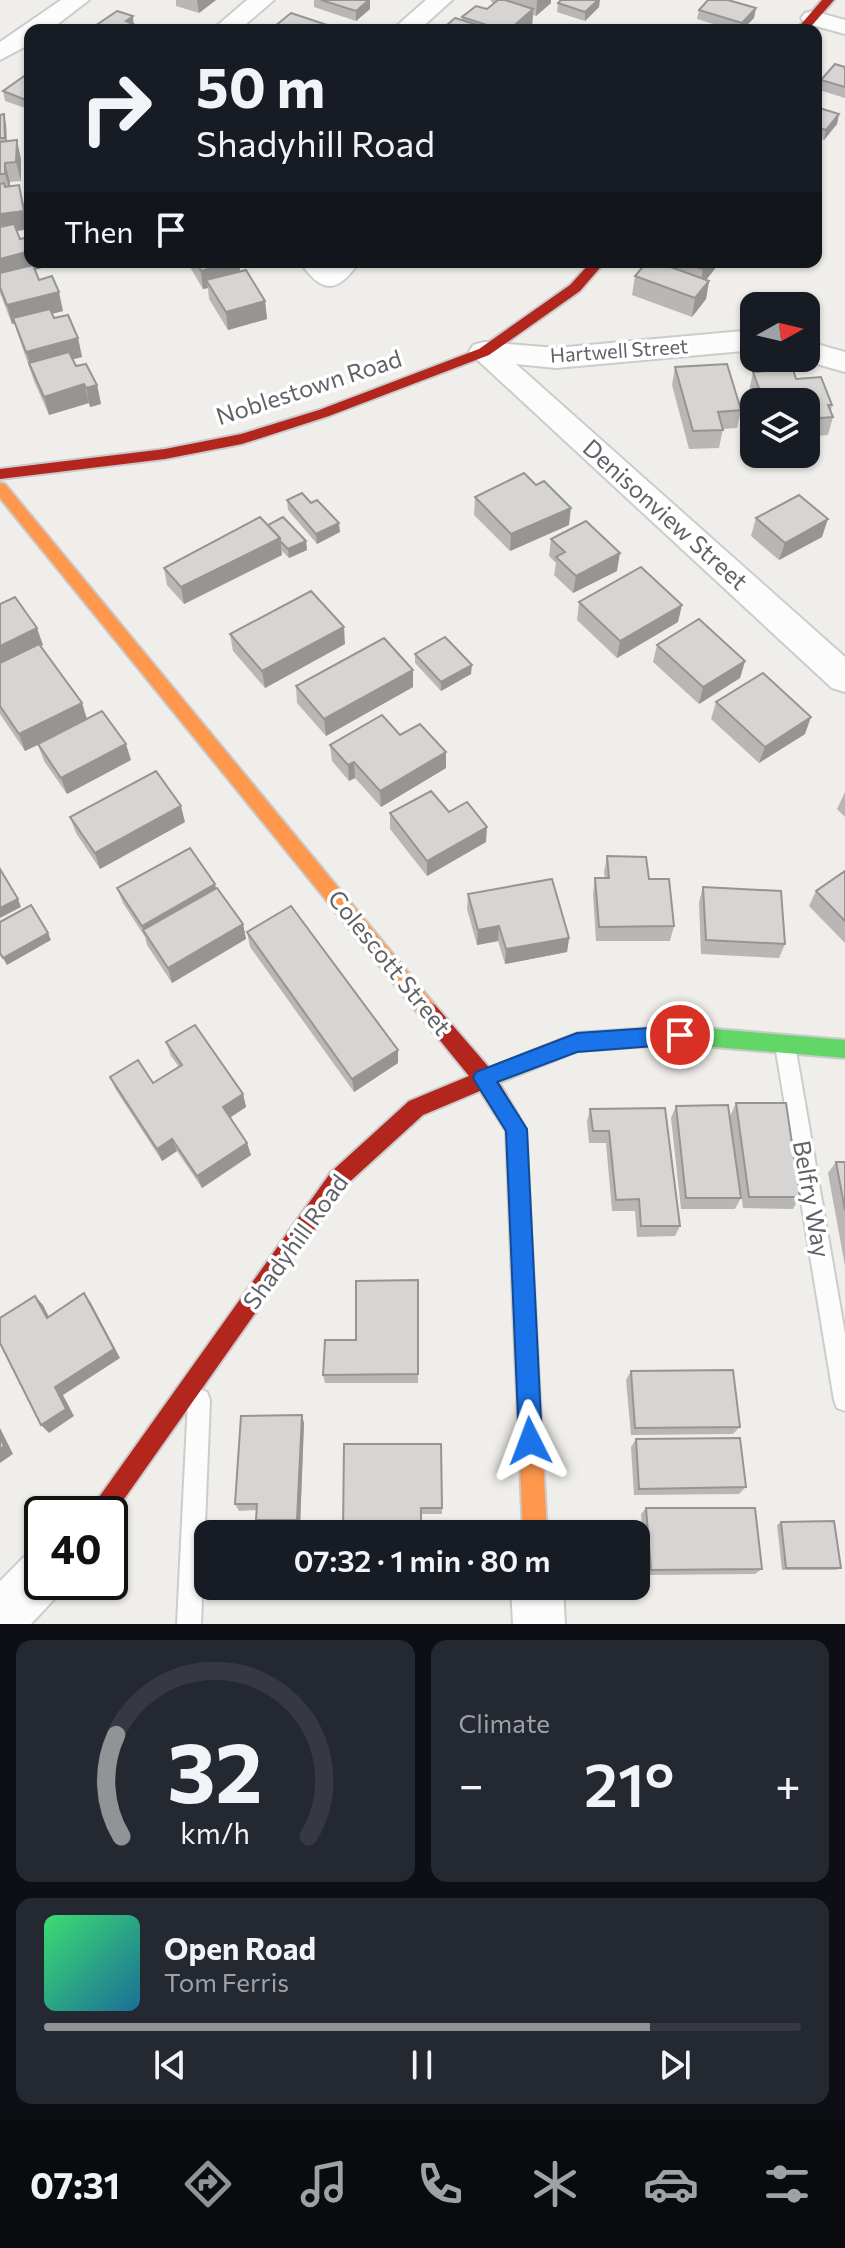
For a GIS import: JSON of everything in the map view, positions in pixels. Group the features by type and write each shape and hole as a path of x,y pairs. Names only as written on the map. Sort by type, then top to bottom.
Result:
{"street":[{"path":"42,24 77,0"},
{"path":"232,24 262,0"},
{"path":"411,24 440,0"},
{"path":"814,16 845,27"},
{"path":"0,53 24,36"},
{"path":"318,268 326,278 338,268"},
{"name":"Noblestown Road","path":"0,474 165,454 242,439 324,413 484,352 575,288 593,268"},
{"path":"820,336 845,335"},
{"name":"Hartwell Street","path":"484,352 556,358 740,341"},
{"name":"Denisonview Street","path":"484,352 845,678"},
{"path":"820,355 845,362"},
{"name":"Colescott Street","path":"0,488 483,1078 516,1129 534,1520"},
{"name":"Shadyhill Road","path":"112,1496 338,1179 416,1108 577,1042 680,1035 845,1049"},
{"path":"0,1618 24,1593"},
{"path":"538,1600 539,1624"}],"lane":[{"name":"Belfry Way","path":"785,1045 845,1400"},
{"path":"189,1624 200,1373"}],"building":[{"path":"321,0 369,0 356,11"},
{"path":"498,0 505,0 533,9 516,24 484,24 462,17 476,6 487,9"},
{"path":"561,0 598,0 585,12 558,3"},
{"path":"708,0 728,0 756,8 742,23 699,10"},
{"path":"117,11 133,16 126,21 133,24 98,24"},
{"path":"291,13 324,24 277,24"},
{"path":"455,18 474,24 448,24"},
{"path":"835,64 845,67 845,87 822,79"},
{"path":"24,76 24,99 3,91"},
{"path":"822,109 839,114 826,130 822,129"},
{"path":"4,114 5,138 0,138 0,115"},
{"path":"17,140 16,162 5,163 5,174 0,174 0,142"},
{"path":"4,183 5,187 19,185 24,211 0,214 0,184"},
{"path":"14,224 20,239 24,238 24,253 0,259 0,227"},
{"path":"34,268 39,280 52,276 59,292 7,305 0,287 0,273"},
{"path":"642,268 673,268 709,281 695,298 635,276"},
{"path":"246,270 265,301 226,312 206,280"},
{"path":"50,309 54,318 68,315 78,338 26,352 13,318"},
{"path":"69,352 76,366 86,364 97,385 86,388 84,384 44,397 29,363"},
{"path":"727,364 740,410 718,412 723,430 693,431 675,367"},
{"path":"753,372 794,372 796,379 821,377 832,405 828,405 833,417 820,418 820,388 759,388"},
{"path":"524,473 536,485 544,481 571,508 511,534 475,497"},
{"path":"302,493 311,503 317,500 339,523 316,534 287,500"},
{"path":"799,495 828,519 785,543 756,518"},
{"path":"260,517 280,538 181,587 164,568"},
{"path":"283,517 306,541 288,549 280,541 268,525"},
{"path":"586,521 620,553 576,576 556,557 565,552 551,539"},
{"path":"641,567 682,605 620,641 579,602"},
{"path":"311,591 344,627 262,671 230,634"},
{"path":"15,597 37,628 0,646 0,604"},
{"path":"699,619 745,661 703,687 657,645"},
{"path":"445,637 472,665 441,682 415,654"},
{"path":"384,638 413,670 324,719 296,686"},
{"path":"39,644 82,703 19,734 0,706 0,663"},
{"path":"763,673 811,717 765,747 716,702"},
{"path":"102,711 126,744 61,778 38,744"},
{"path":"382,715 400,735 420,724 446,752 380,791 354,762 348,765 330,745"},
{"path":"156,771 181,806 95,853 70,817"},
{"path":"431,791 449,812 467,802 487,827 427,861 390,813"},
{"path":"190,848 215,884 142,926 117,888"},
{"path":"607,856 646,857 649,879 669,879 674,926 599,927 595,878 609,878"},
{"path":"0,869 18,899 0,908"},
{"path":"845,871 845,921 816,891"},
{"path":"552,879 569,938 506,949 499,926 478,930 468,894"},
{"path":"703,887 781,891 785,944 706,940"},
{"path":"217,888 243,924 168,968 143,930"},
{"path":"31,905 48,933 3,958 0,953 0,922"},
{"path":"291,906 398,1050 352,1079 247,932"},
{"path":"195,1025 243,1094 223,1107 247,1143 197,1176 172,1139 157,1149 110,1077 138,1060 153,1083 182,1065 166,1042"},
{"path":"736,1103 786,1103 800,1197 749,1197"},
{"path":"728,1105 741,1198 686,1198 676,1106"},
{"path":"665,1108 680,1226 641,1226 639,1199 616,1200 609,1131 593,1131 590,1109"},
{"path":"836,1162 845,1162 845,1210"},
{"path":"418,1280 418,1374 323,1375 325,1340 356,1340 356,1281"},
{"path":"84,1293 114,1349 55,1387 66,1409 41,1425 0,1343 0,1318 35,1296 47,1318"},
{"path":"733,1370 740,1427 635,1428 631,1371"},
{"path":"302,1415 297,1520 256,1520 257,1504 235,1504 241,1416"},
{"path":"740,1438 746,1487 639,1489 636,1439"},
{"path":"344,1444 441,1444 442,1508 421,1508 421,1520 343,1520"},
{"path":"646,1508 755,1508 762,1569 651,1570 650,1520 647,1520"},
{"path":"834,1521 841,1568 786,1568 781,1522"}],"traffic: fast":[{"path":"486,1079 577,1042 680,1035 845,1049"}],"traffic: slow":[{"path":"0,488 428,1011"},
{"path":"524,1305 534,1520"}],"traffic: jam":[{"path":"807,24 828,0"},
{"path":"0,474 165,454 242,439 324,413 484,352 575,288 593,268"},
{"path":"428,1011 483,1078 516,1129 524,1305"},
{"path":"112,1496 338,1179 416,1108 486,1079"}],"route":[{"path":"530,1441 516,1129 483,1078 577,1042 680,1035"}]}
